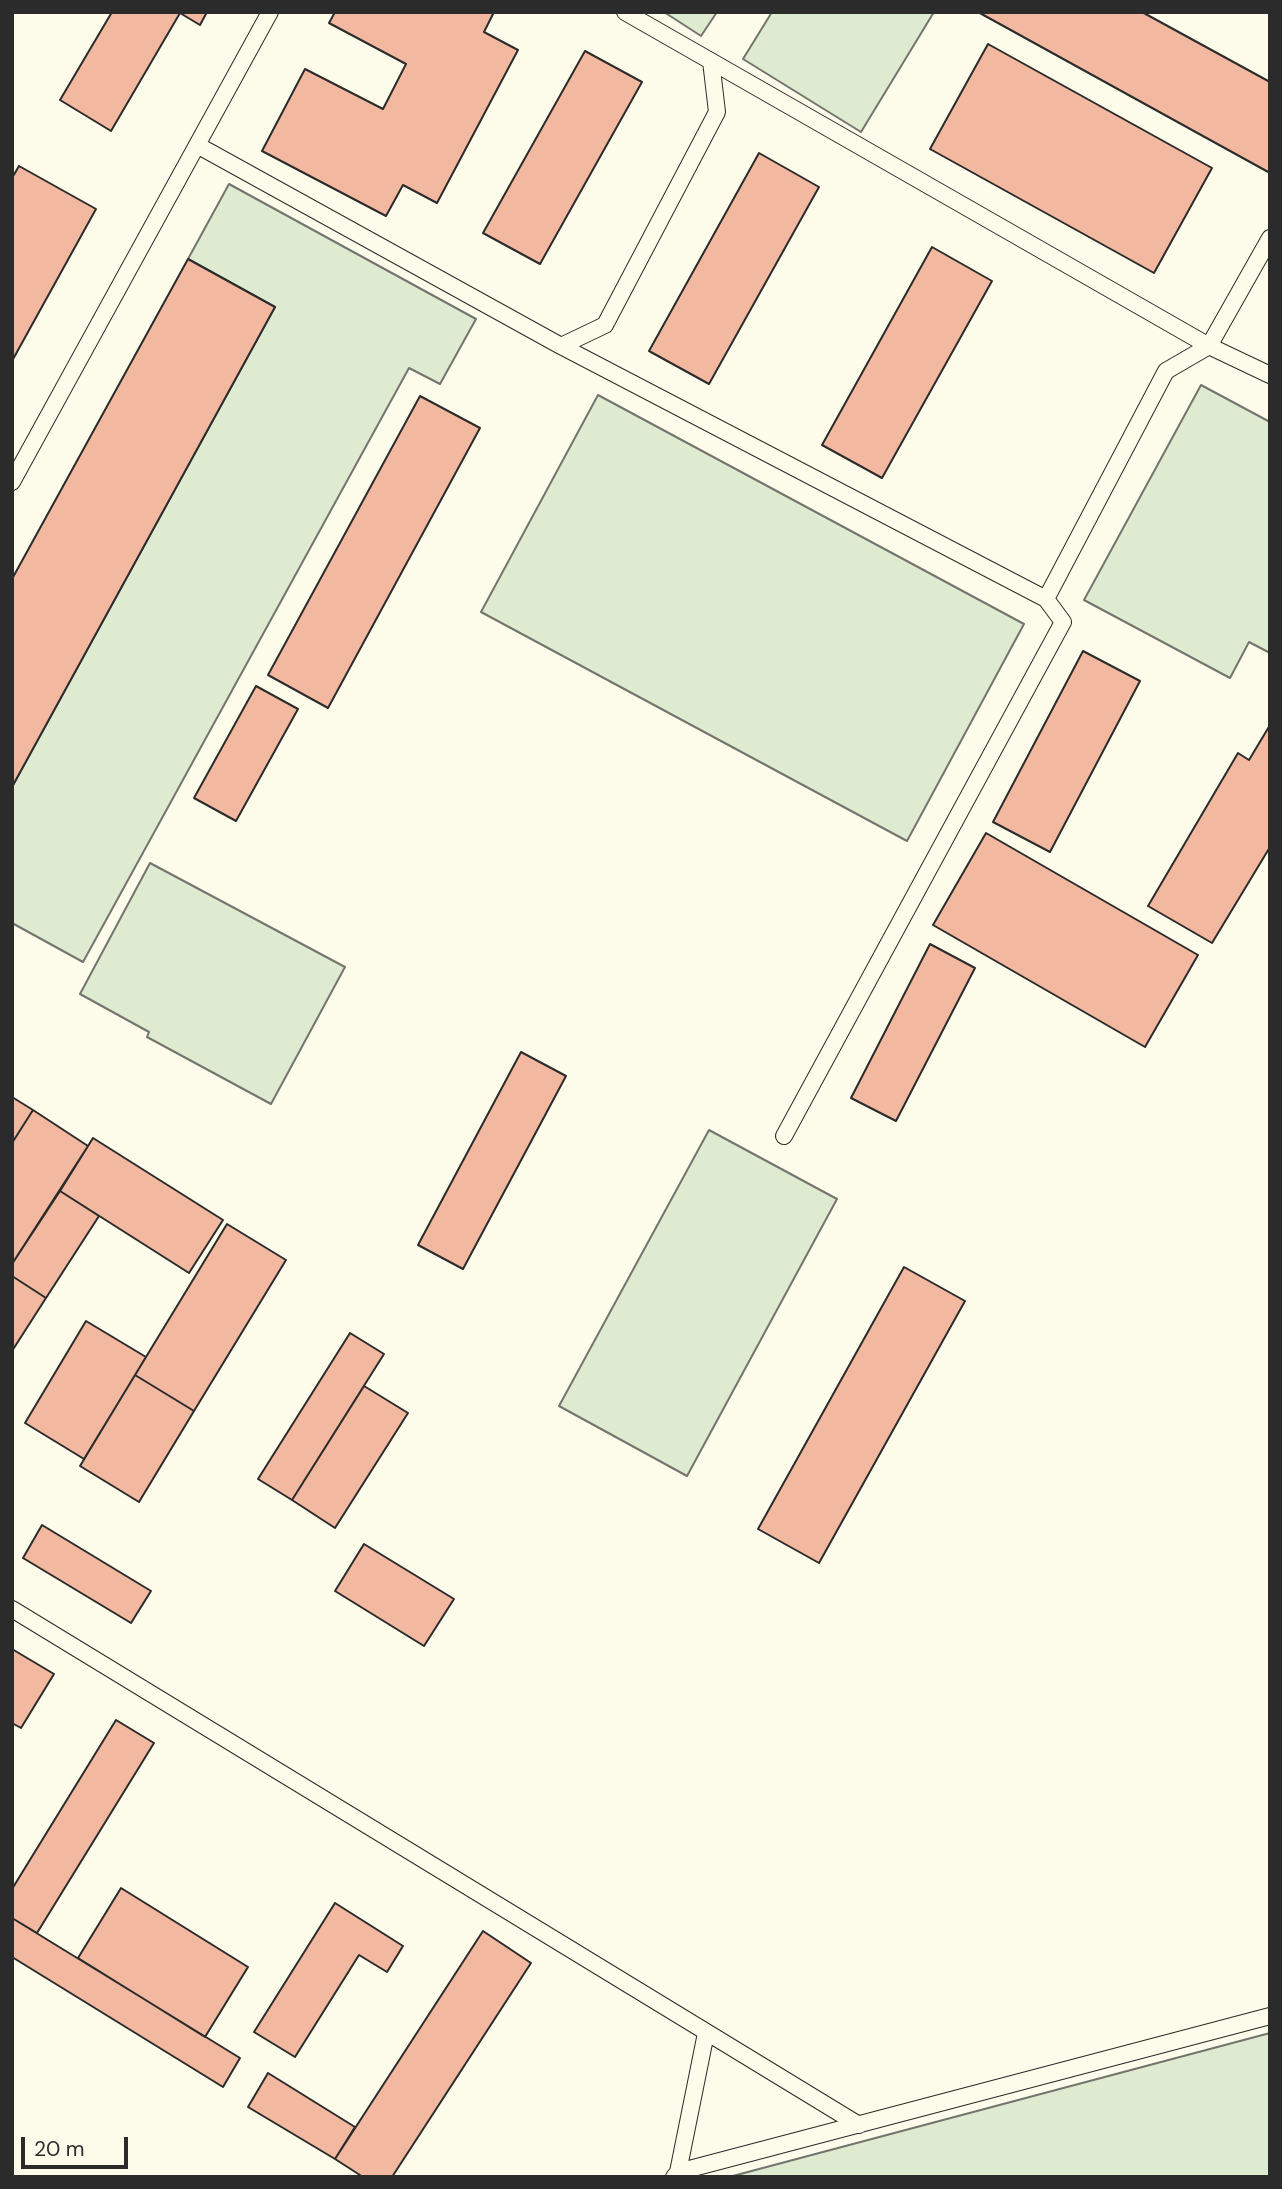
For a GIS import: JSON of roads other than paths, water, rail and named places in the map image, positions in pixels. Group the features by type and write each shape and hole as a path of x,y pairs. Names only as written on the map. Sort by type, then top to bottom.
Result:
{"lane":[{"path":"12,482 270,12"},
{"path":"625,12 1209,346 1270,375"},
{"path":"561,346 605,325 718,112 711,61"},
{"path":"197,145 561,346 1046,599 1063,622 784,1136"},
{"path":"1046,599 1166,371 1209,346 1270,238"},
{"path":"12,1609 859,2125"},
{"path":"706,2033 676,2175 1270,2016"}]}
